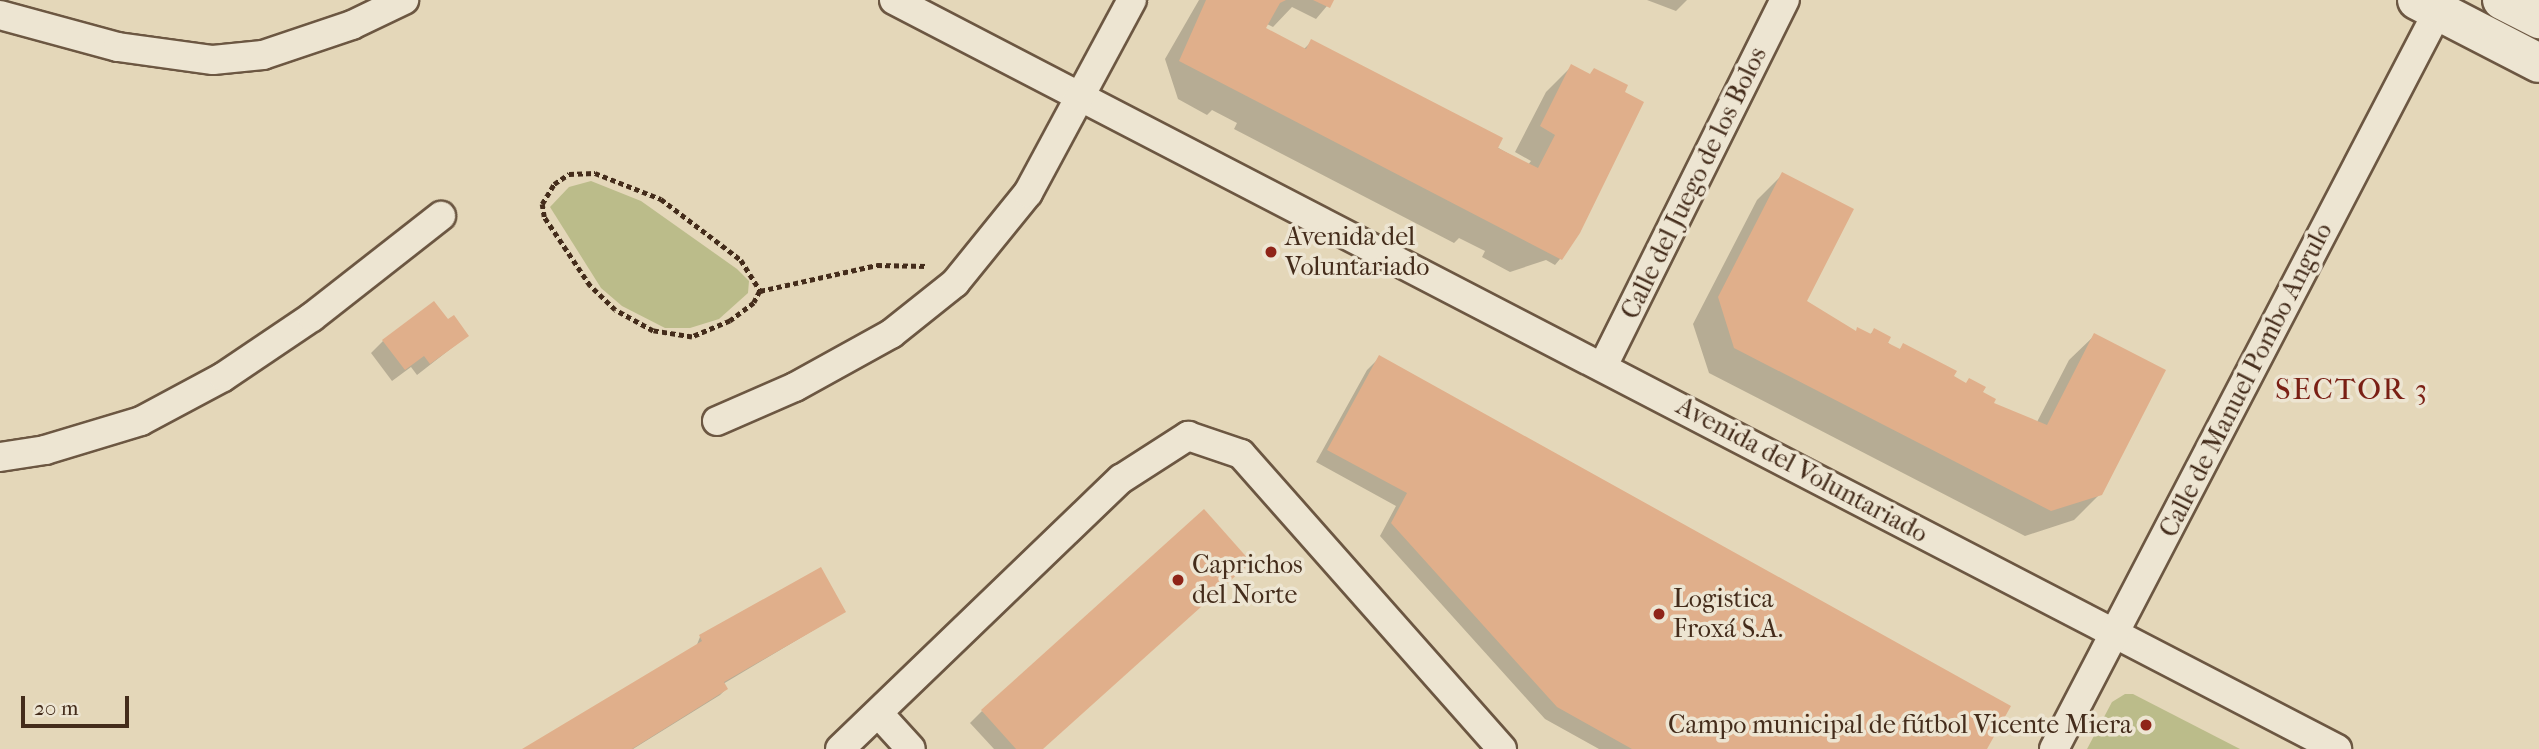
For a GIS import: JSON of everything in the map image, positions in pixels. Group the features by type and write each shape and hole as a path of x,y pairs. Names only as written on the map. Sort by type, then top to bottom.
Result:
{"main road":[{"path":"2502,0 2539,19"},
{"path":"2428,5 2539,63"}],"street":[{"path":"0,15 118,47 213,60 263,55 352,25 404,0"},
{"name":"Avenida del Voluntariado","path":"894,0 2337,749"},
{"path":"717,421 795,387 891,334 955,283 1028,193 1132,0"},
{"name":"Calle del Juego de los Bolos","path":"1603,366 1785,0"},
{"name":"Calle de Manuel Pombo Angulo","path":"2054,749 2116,634 2428,5"},
{"path":"0,457 45,450 141,421 211,383 312,317 441,216"},
{"path":"840,749 1121,479 1188,436 1241,454 1502,749"},
{"path":"879,714 911,749"}],"path":[{"path":"595,173 661,199 741,260 760,291 754,303 712,330 692,337 653,331 615,310 590,286 544,217 544,196 569,174 595,173"},
{"path":"760,291 906,263 923,264 955,283"}],"green space":[{"path":"591,181 641,201 737,269 749,281 748,293 719,319 690,328 665,328 622,306 601,288 550,207 569,187"},
{"name":"Campo municipal de fútbol Vicente Miera","path":"2125,694 2133,694 2240,749 2087,749 2112,702"}],"building":[{"path":"1206,0 1286,0 1280,3 1266,28 1306,49 1311,39 1503,138 1498,148 1538,168 1555,135 1540,126 1571,64 1590,74 1594,68 1628,85 1625,92 1644,102 1580,233 1562,260 1179,61"},
{"path":"1313,0 1334,0 1330,8"},
{"path":"1782,172 1854,209 1807,301 1856,331 1857,327 1871,334 1874,328 1891,337 1888,343 1900,349 1903,343 1957,371 1954,376 1966,383 1969,378 1986,387 1983,392 1996,399 1994,403 2047,425 2094,333 2166,370 2102,495 2051,511 1734,348 1718,297"},
{"path":"434,301 448,319 454,315 469,336 430,364 424,356 405,370 382,340"},
{"name":"Logistica Froxá S.A.","path":"1379,355 2011,706 1987,749 1632,749 1557,707 1391,523 1407,493 1327,450"},
{"path":"1204,509 1251,562 1043,749 1016,749 981,710"},
{"path":"821,567 846,612 724,682 728,689 632,749 522,749 702,641 699,635"}],"place":[{"name":"Avenida del Voluntariado","path":"1271,252"},
{"name":"Caprichos del Norte","path":"1178,580"},
{"name":"Logistica Froxá S.A.","path":"1659,614"},
{"name":"Campo municipal de fútbol Vicente Miera","path":"2146,725"}],"district":[{"name":"SECTOR 3","path":"2352,390"}]}
